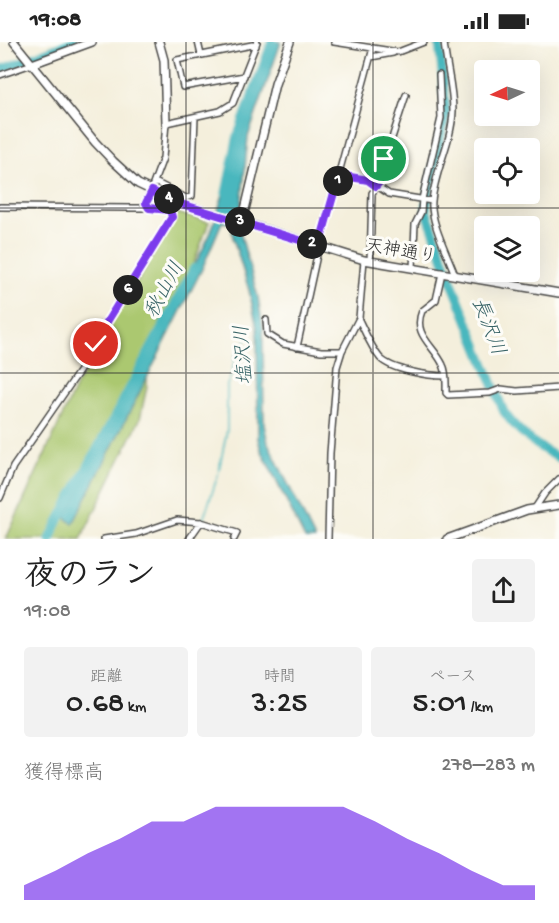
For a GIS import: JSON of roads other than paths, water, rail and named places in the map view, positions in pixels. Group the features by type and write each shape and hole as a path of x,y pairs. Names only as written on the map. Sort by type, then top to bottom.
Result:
{"street":[{"name":"天神通り","path":"14,42 112,161 138,184 178,203 367,260 559,293"},
{"path":"0,75 92,42"},
{"path":"147,206 146,203 163,158 166,123 164,60 159,42"},
{"path":"198,42 201,55"},
{"path":"242,222 274,84 290,42"},
{"path":"334,42 398,52"},
{"path":"371,57 398,52 424,42"},
{"path":"444,42 451,80 452,125 432,201 435,221 455,275"},
{"path":"166,123 226,109 232,103 257,44"},
{"path":"244,76 183,87 177,60 257,44"},
{"path":"297,347 319,246 373,48"},
{"path":"413,268 416,224 421,212 441,118 438,75"},
{"path":"328,539 330,453 337,367 342,351 359,320 367,260 372,193 386,174 384,159 386,146 392,138 406,95"},
{"path":"155,182 186,198 192,196 195,117"},
{"path":"339,175 368,180 389,194 432,201"},
{"path":"0,207 143,208 147,206 170,210 172,217 105,325 94,350 13,467 0,498"},
{"path":"443,273 436,300 422,311 419,326 424,338 443,365 448,395 490,393 498,390 559,388"},
{"path":"266,320 267,334 283,344 321,351 342,351"},
{"path":"359,320 380,357 387,363 426,374 445,376"},
{"path":"535,508 559,479"},
{"path":"447,539 513,514 559,505"},
{"path":"104,539 136,534 177,520 201,522 237,533 234,539"},
{"path":"189,539 201,522"}],"water":[{"path":"272,42 281,42 248,137 239,228 258,297 263,328 264,425 268,443 315,539 305,539 261,450 258,439 257,328 231,223 222,222 202,269 73,524 65,517 211,232"}],"waterway":[{"path":"0,70 73,42"},
{"name":"秋山川","path":"226,193 238,135 272,42"},
{"name":"長沢川","path":"439,42 446,113 426,210 453,285 504,412 528,438 559,458"},
{"name":"秋山川","path":"50,539 194,268"},
{"name":"塩沢川","path":"203,520 218,475 227,430 227,385 235,356 247,339"}]}
